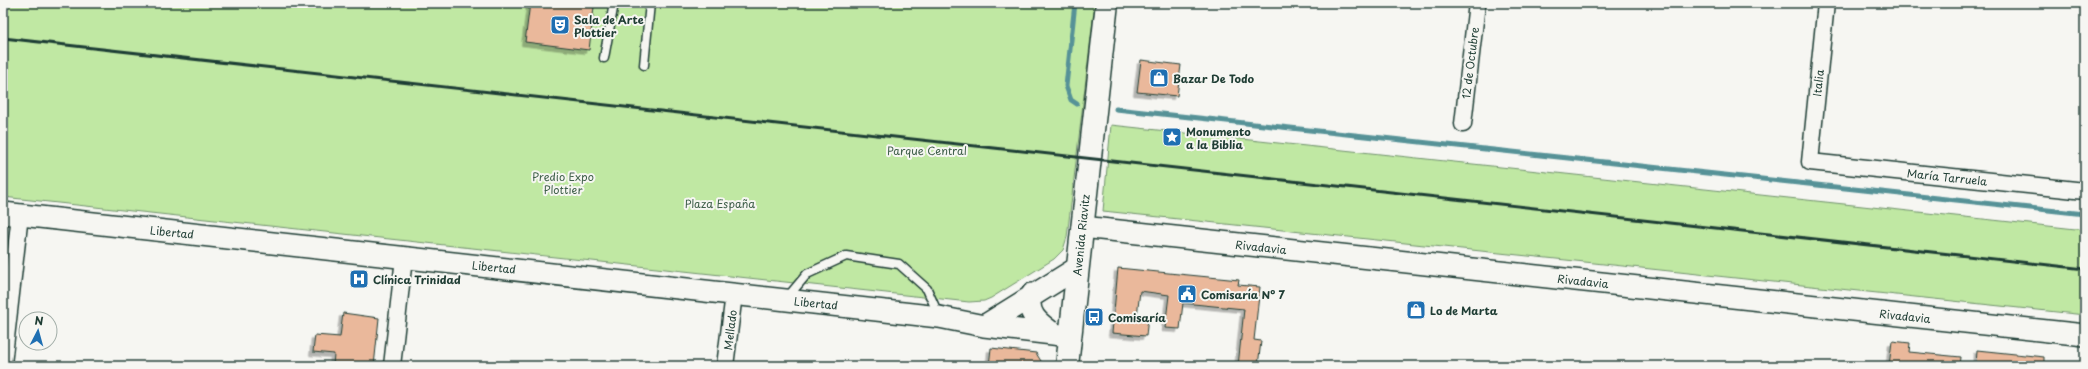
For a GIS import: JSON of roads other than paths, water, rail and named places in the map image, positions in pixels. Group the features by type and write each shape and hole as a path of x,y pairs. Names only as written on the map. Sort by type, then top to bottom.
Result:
{"main road":[{"name":"Avenida Riavitz","path":"1067,366 1062,335 1077,268 1107,3"},
{"name":"Avenida Riavitz","path":"1095,104 1122,3"}],"street":[{"name":"12 de Octubre","path":"1463,124 1477,3"},
{"name":"Italia","path":"1810,162 1826,3"},
{"name":"María Tarruela","path":"1810,162 2085,191"},
{"name":"Libertad","path":"11,214 939,317 984,326 1062,335"},
{"path":"3,364 11,214"},
{"name":"Rivadavia","path":"1082,227 2085,335"},
{"path":"392,366 404,258"},
{"path":"984,326 1032,294 1077,268"},
{"name":"Mellado","path":"725,366 734,294"},
{"path":"1032,294 1030,304 1032,315 1062,335"}],"lane":[{"path":"604,58 614,3"},
{"path":"644,65 650,3"},
{"path":"786,300 807,274 846,256 899,264 927,289 939,317"}],"waterway":[{"path":"1075,3 1066,86 1071,100 1077,104"},
{"path":"1116,109 2085,214"}],"railway":[{"path":"3,38 2085,269"}],"place":[{"name":"Sala de Arte Plottier","path":"560,25"},
{"name":"Bazar De Todo","path":"1159,78"},
{"name":"Monumento a la Biblia","path":"1172,137"},
{"name":"Clínica Trinidad","path":"359,279"},
{"name":"Comisaría N° 7","path":"1187,294"},
{"name":"Lo de Marta","path":"1416,310"},
{"name":"Comisaría","path":"1094,317"}],"park label":[{"name":"Parque Central","path":"927,150"},
{"name":"Predio Expo Plottier","path":"563,182"},
{"name":"Plaza España","path":"720,203"}]}
